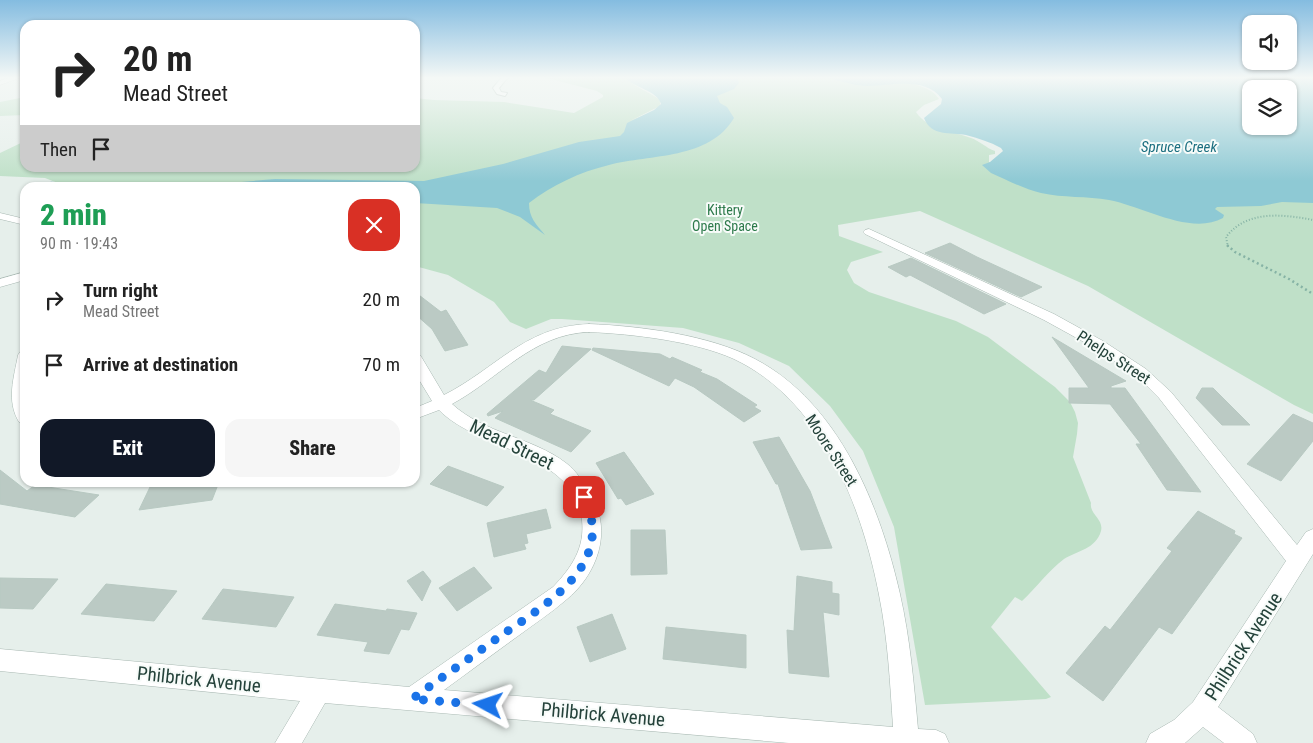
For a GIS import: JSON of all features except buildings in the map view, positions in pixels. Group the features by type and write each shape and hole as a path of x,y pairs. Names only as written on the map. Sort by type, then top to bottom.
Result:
{"street":[{"path":"0,216 20,221"},
{"name":"Phelps Street","path":"869,232 1049,317 1098,344 1142,372 1165,395 1297,560"},
{"path":"0,282 20,277"},
{"name":"Moore Street","path":"420,412 442,403 475,384 543,337 567,330 607,330 691,341 726,351 764,370 789,391 813,417 857,487 885,574 892,612 907,741"},
{"name":"Mead Street","path":"412,699 560,593 580,570 586,559 594,532 587,502 565,472 528,451 458,418 442,403 425,381 420,370"},
{"name":"Philbrick Avenue","path":"1159,743 1189,724 1202,710 1313,537"},
{"name":"Philbrick Avenue","path":"0,660 319,691 662,719 787,732 936,743"},
{"path":"288,743 319,691"},
{"path":"1202,710 1244,743"}],"path":[{"path":"1313,220 1279,216 1262,217 1241,222 1226,237 1227,246 1235,252 1289,279 1313,294"}],"green space":[{"path":"0,112 20,112 20,115 0,116"},
{"name":"Kittery Open Space","path":"420,112 649,112 630,121 652,112 916,112 927,123 974,139 995,151 995,154 989,155 989,162 1003,169 1313,191 1313,414 1294,405 1088,286 920,211 838,225 839,236 883,252 851,262 847,270 854,283 869,292 956,321 988,337 1055,387 1070,402 1078,423 1073,457 1092,510 1099,520 1101,527 1099,537 1091,546 1058,563 1022,601 1015,597 991,627 1051,697 1046,699 925,705 894,527 863,451 830,406 789,366 739,343 683,328 551,319 526,329 510,322 494,302 448,275 420,267 420,182 55,182 45,178 0,176 0,153 20,143 20,172 420,172"}],"water":[{"path":"651,112 730,112 734,118 723,132 710,142 695,148 598,168 577,175 547,190 529,203 532,217 545,235 520,217 497,208 420,203 420,182 241,182 275,179 424,181 503,164 579,142 620,136 624,132 627,123"},
{"name":"Spruce Creek","path":"932,112 1242,112 1242,135 1297,135 1297,112 1313,112 1313,203 1282,202 1261,206 1217,207 1215,209 1224,215 1223,218 1210,223 1182,222 1109,200 1058,196 1022,187 991,173 982,165 990,162 1003,151 1001,148 970,136 936,131 927,124 924,118"}],"route":[{"path":"488,705 412,699 544,606 570,583 586,559 594,532 591,514 584,497"}]}
